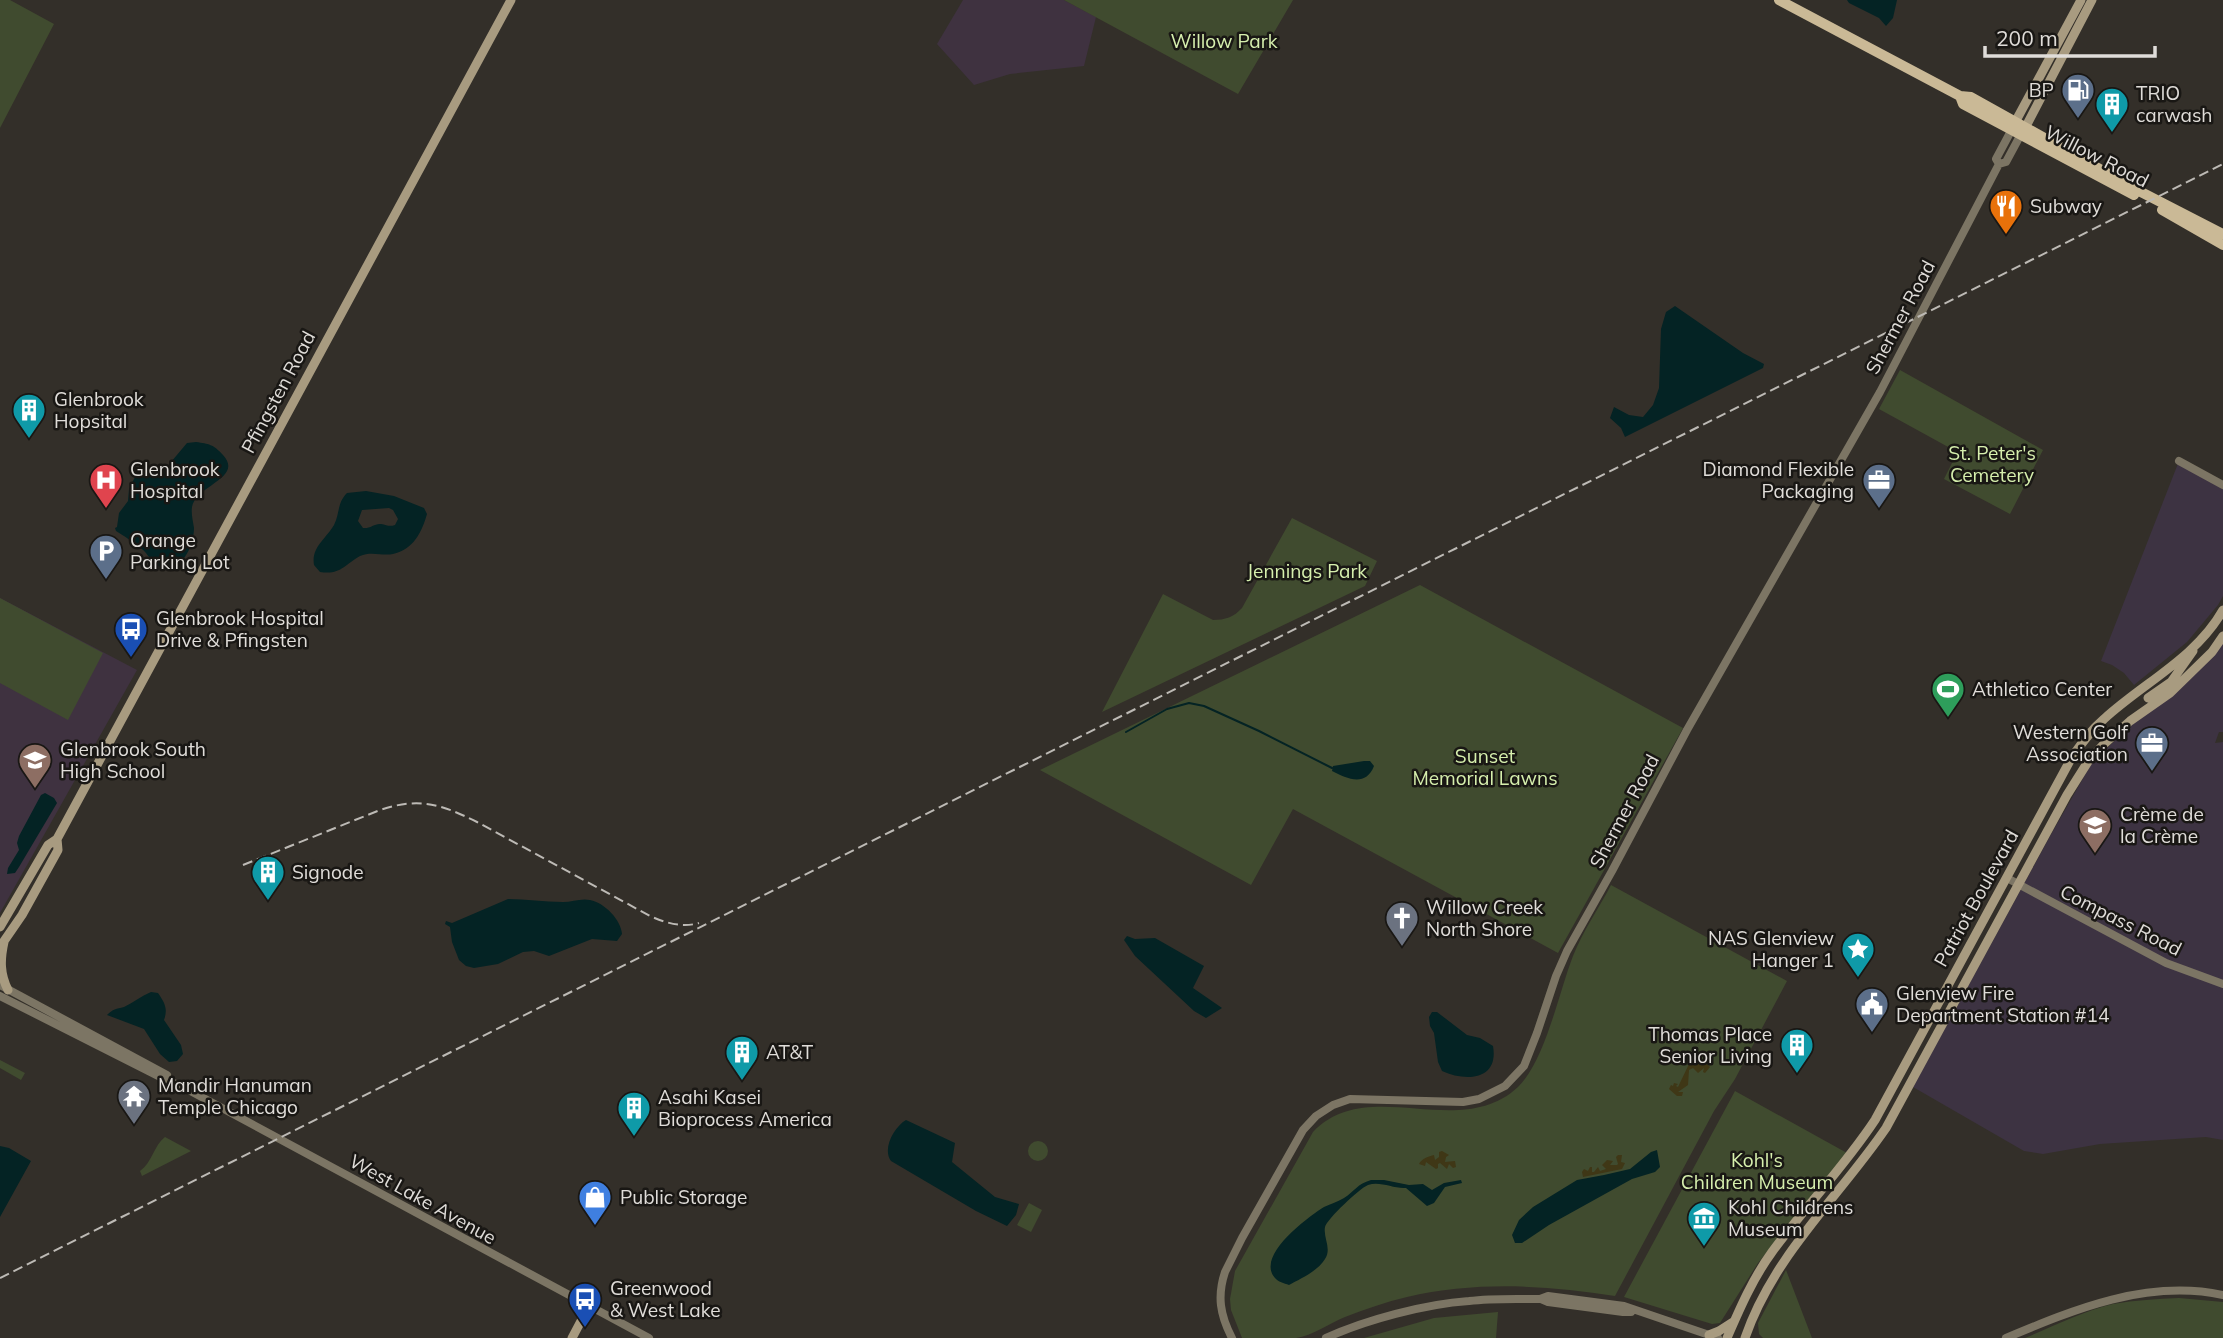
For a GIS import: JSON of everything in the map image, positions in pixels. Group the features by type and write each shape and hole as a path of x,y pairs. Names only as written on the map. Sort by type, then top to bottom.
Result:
{"main road":[{"name":"Pfingsten Road","path":"0,928 48,845 57,839 510,0"},
{"name":"Willow Road","path":"1779,0 1960,96 1971,97 2018,129 2223,245"},
{"name":"Shermer Road","path":"2018,129 2081,0"},
{"name":"Shermer Road","path":"2018,129 2092,0"},
{"name":"Willow Road","path":"2018,129 2223,234"},
{"name":"Patriot Boulevard","path":"1727,1338 1749,1290 1771,1253 1849,1159 1875,1120 2072,757 2093,730 2202,638 2223,610"},
{"name":"Patriot Boulevard","path":"1745,1338 1763,1294 1784,1259 1863,1161 1886,1128 2067,795 2090,760 2116,732 2151,702 2179,685 2212,652 2223,636"},
{"path":"2134,695 2151,702 2171,682 2202,638"},
{"name":"Pfingsten Road","path":"2,945 58,850 57,839"},
{"path":"2,945 0,968 3,990"},
{"path":"572,1338 589,1306"},
{"path":"1713,1337 1734,1321"},
{"path":"1749,1325 1755,1338"}],"street":[{"name":"Shermer Road","path":"1232,1338 1221,1308 1220,1287 1225,1272 1288,1154 1303,1130 1316,1116 1333,1105 1350,1099 1463,1102 1479,1099 1505,1086 1524,1066 1567,951 1687,730 1876,400 1999,164 1996,159 2018,129"},
{"path":"2179,461 2223,485"},
{"name":"Compass Road","path":"2007,878 2166,963 2223,984"},
{"name":"West Lake Avenue","path":"3,990 129,1054 183,1087 649,1338"},
{"path":"2006,1338 2068,1312 2126,1295 2173,1289 2223,1295"},
{"path":"1326,1338 1348,1328 1395,1315 1467,1301 1540,1299 1548,1296 1624,1306 1713,1337"}],"shaded area":[{"path":"963,0 1064,0 1096,17 1084,66 1010,74 974,85 937,44"},
{"path":"2179,461 2223,485 2223,596 2187,642 2134,685 2124,673 2101,661"},
{"name":"Glenbrook South High School","path":"0,598 137,670 0,913"},
{"path":"2223,640 2223,732 2219,732 2215,743 2223,742 2223,1140 2206,1137 2100,1144 2043,1154 2024,1151 1913,1087 2093,761"}],"green space":[{"path":"0,0 10,0 54,24 0,128"},
{"name":"Willow Park","path":"1064,0 1293,0 1238,94"},
{"name":"St. Peter's Cemetery","path":"1900,370 2043,450 2010,514 1944,479 1955,457 1950,448 1879,409"},
{"name":"Jennings Park","path":"1292,518 1377,561 1365,586 1102,712 1163,594 1213,620 1232,616 1242,608"},
{"name":"Sunset Memorial Lawns","path":"1420,585 1683,728 1558,953 1293,809 1251,885 1040,770"},
{"path":"0,598 103,653 68,720 0,683"},
{"path":"1611,885 1787,981 1615,1296 1537,1287 1459,1289 1383,1303 1302,1337 1242,1338 1231,1310 1230,1299 1235,1271 1313,1132 1335,1116 1360,1108 1469,1109 1495,1102 1518,1087 1528,1075 1544,1044 1573,956"},
{"path":"0,1060 25,1073 21,1080 0,1068"},
{"name":"Kohl's Children Museum","path":"1735,1091 1847,1153 1758,1263 1720,1323 1712,1324 1624,1297"},
{"path":"165,1137 191,1151 142,1176 140,1171"},
{"path":"1038,1141 1045,1144 1048,1151 1045,1158 1038,1161 1031,1158 1028,1151 1031,1144"},
{"path":"1029,1203 1042,1210 1031,1232 1017,1225"},
{"path":"1786,1270 1812,1338 1763,1338 1759,1334 1758,1323"},
{"path":"2179,1298 2223,1302 2223,1338 2025,1338 2113,1304"},
{"path":"1498,1312 1496,1338 1364,1338 1434,1318"}],"sand":[{"path":"1703,1062 1710,1067 1705,1073 1704,1068 1698,1073 1693,1068 1689,1070 1688,1085 1678,1092 1683,1092 1682,1096 1677,1096 1669,1089 1674,1083 1678,1084 1678,1087 1689,1064"},
{"path":"1442,1151 1449,1155 1445,1162 1455,1161 1456,1167 1453,1168 1449,1164 1447,1169 1440,1163 1436,1169 1426,1162 1425,1166 1419,1164 1432,1155 1435,1160"},
{"path":"1618,1155 1622,1155 1621,1162 1625,1163 1622,1169 1583,1177 1584,1169 1588,1171 1592,1167 1594,1172 1598,1167 1600,1171 1606,1169 1602,1165 1607,1160 1613,1161 1610,1165 1617,1165"}],"water":[{"path":"1847,0 1897,0 1893,18 1886,26 1879,18"},
{"path":"1675,306 1743,353 1764,364 1763,368 1625,437 1621,428 1610,418 1614,407 1629,415 1643,417 1653,405 1659,388 1661,329 1666,312"},
{"path":"187,443 208,444 223,455 228,463 228,470 195,499 192,507 194,534 183,560 172,567 162,567 116,531 119,513 128,501 129,489 135,477 166,468"},
{"path":"366,491 394,496 424,508 427,514 419,534 406,549 393,554 360,556 338,571 320,572 314,565 315,553 334,525 347,493","holes":["362,510 393,510 398,519 395,525 379,524 363,528 358,521"]},
{"path":"1370,761 1374,766 1371,773 1361,779 1344,777 1332,771 1333,766"},
{"path":"45,793 57,803 15,873 7,874 19,850 19,836 41,795"},
{"path":"508,899 563,902 590,900 611,913 619,923 622,934 617,941 592,939 549,956 534,951 523,952 498,964 474,968 466,966 459,960 446,921 452,923"},
{"path":"1127,936 1135,939 1155,938 1204,966 1193,988 1222,1008 1206,1018 1194,1011 1135,956 1124,940"},
{"path":"151,992 158,993 162,1000 166,1009 164,1020 181,1045 183,1054 177,1061 169,1062 160,1054 144,1029 107,1015"},
{"path":"1432,1012 1437,1012 1467,1035 1480,1038 1493,1046 1494,1057 1486,1072 1461,1077 1442,1071 1430,1026 1429,1017"},
{"path":"906,1120 955,1143 952,1162 995,1197 1019,1204 1016,1215 1007,1226 891,1161 888,1151 891,1139 897,1128"},
{"path":"0,1146 9,1148 31,1161 0,1217"},
{"path":"1657,1150 1660,1167 1655,1172 1632,1179 1522,1243 1515,1243 1512,1235 1519,1220 1533,1207 1577,1180 1630,1169"},
{"path":"1371,1180 1423,1184 1432,1190 1444,1183 1461,1180 1462,1183 1445,1187 1434,1203 1427,1206 1406,1188 1368,1185 1344,1204 1327,1223 1325,1231 1328,1251 1322,1263 1289,1285 1276,1279 1271,1269 1272,1259 1286,1238 1316,1212"}],"waterway":[{"path":"1126,732 1167,709 1189,703 1204,706 1332,768"}],"railway":[{"path":"0,1278 2223,164"},
{"path":"243,865 380,810 407,804 430,804 477,822 650,916 674,924 699,923"}],"place":[{"name":"BP","path":"2078,120"},
{"name":"TRIO carwash","path":"2112,134"},
{"name":"Subway","path":"2006,236"},
{"name":"Glenbrook Hopsital","path":"29,440"},
{"name":"Glenbrook Hospital","path":"106,510"},
{"name":"Diamond Flexible Packaging","path":"1879,510"},
{"name":"Orange Parking Lot","path":"106,581"},
{"name":"Glenbrook Hospital Drive & Pfingsten","path":"131,659"},
{"name":"Athletico Center","path":"1948,719"},
{"name":"Western Golf Association","path":"2152,773"},
{"name":"Glenbrook South High School","path":"35,790"},
{"name":"Crème de la Crème","path":"2095,855"},
{"name":"Signode","path":"268,902"},
{"name":"Willow Creek North Shore","path":"1402,948"},
{"name":"NAS Glenview Hanger 1","path":"1858,979"},
{"name":"Glenview Fire Department Station #14","path":"1872,1034"},
{"name":"Thomas Place Senior Living","path":"1797,1075"},
{"name":"AT&T","path":"742,1082"},
{"name":"Mandir Hanuman Temple Chicago","path":"134,1126"},
{"name":"Asahi Kasei Bioprocess America","path":"634,1138"},
{"name":"Public Storage","path":"595,1227"},
{"name":"Kohl Childrens Museum","path":"1704,1248"},
{"name":"Greenwood & West Lake","path":"585,1329"}]}
